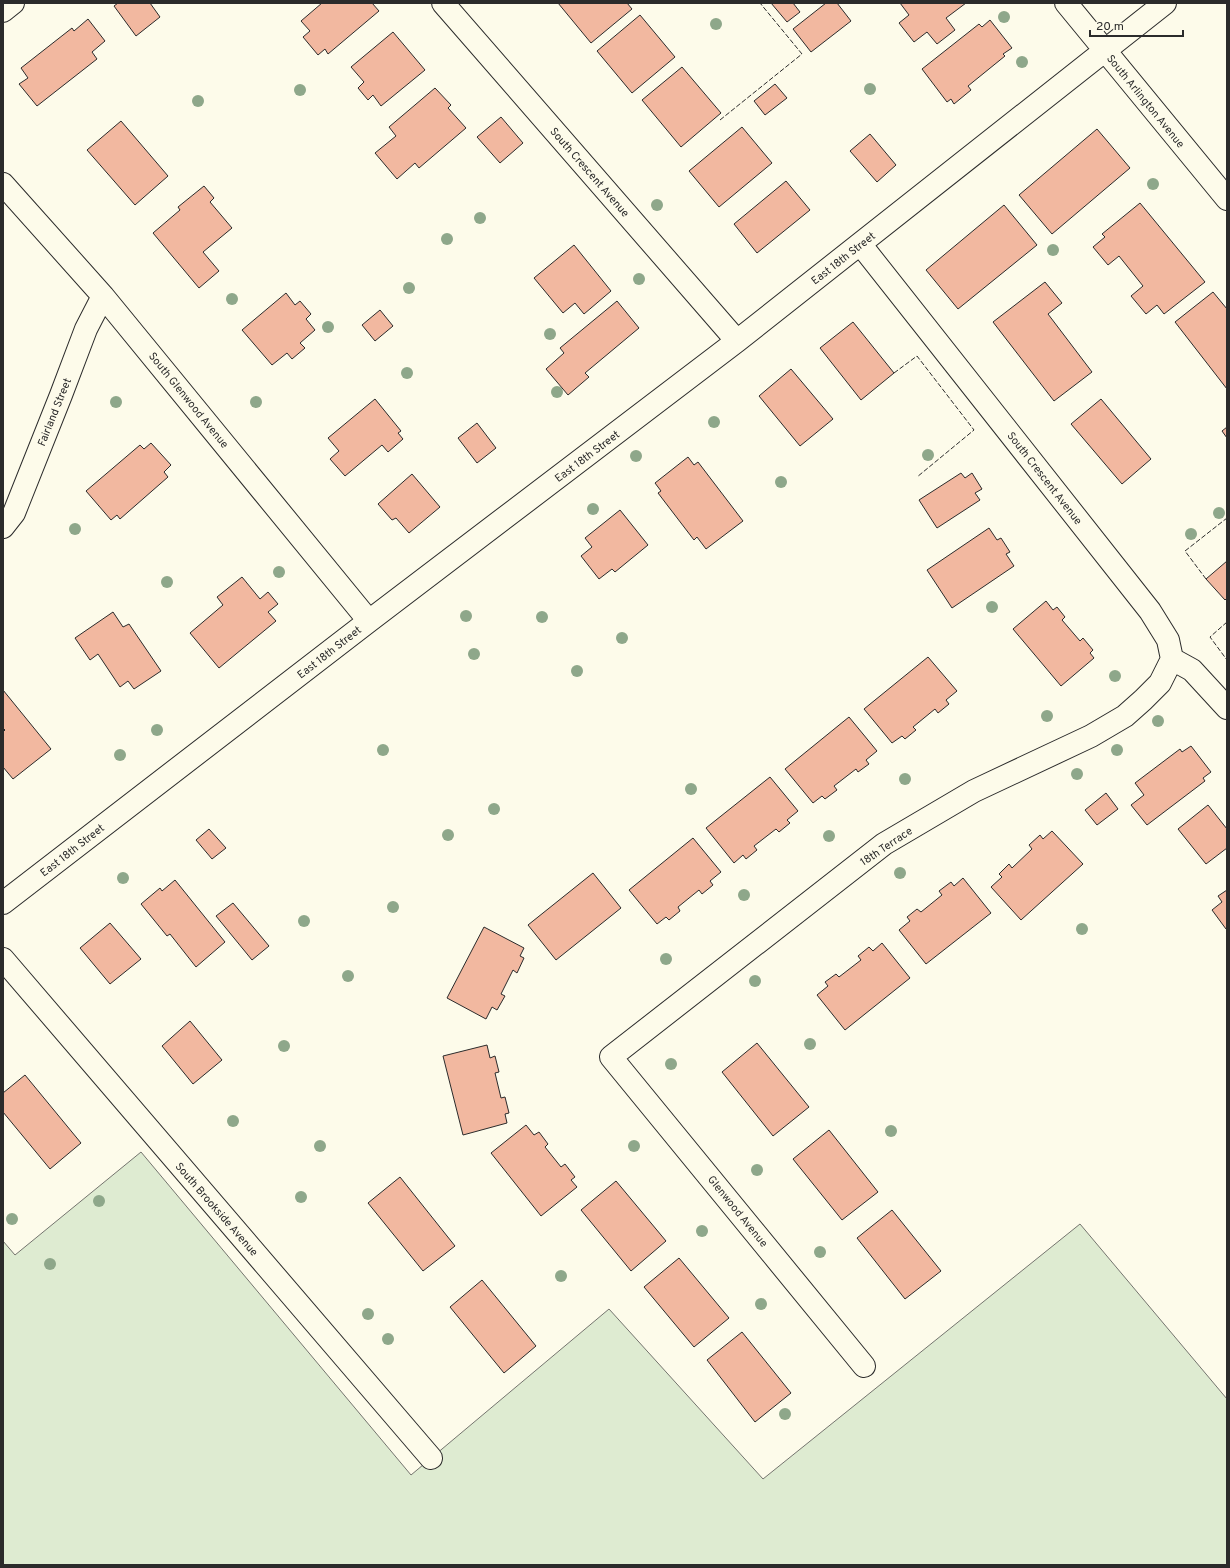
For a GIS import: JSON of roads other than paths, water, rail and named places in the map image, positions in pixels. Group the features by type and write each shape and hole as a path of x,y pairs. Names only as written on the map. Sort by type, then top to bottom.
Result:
{"street":[{"path":"3,11 13,3"},
{"name":"South Crescent Avenue","path":"443,3 737,341"},
{"name":"South Arlington Avenue","path":"1066,3 1227,199"},
{"name":"East 18th Street","path":"3,903 861,245 1165,3"},
{"name":"South Glenwood Avenue","path":"3,184 103,296 369,621"},
{"name":"South Crescent Avenue","path":"861,245 1150,611 1168,640 1172,659"},
{"name":"Fairland Street","path":"3,527 14,513 86,329 103,296"},
{"path":"1172,659 1192,670 1227,708"},
{"name":"18th Terrace","path":"611,1057 884,844 974,791 1091,736 1125,716 1160,683 1172,659"},
{"name":"South Brookside Avenue","path":"3,959 431,1458"},
{"name":"Glenwood Avenue","path":"611,1057 864,1366"}]}
